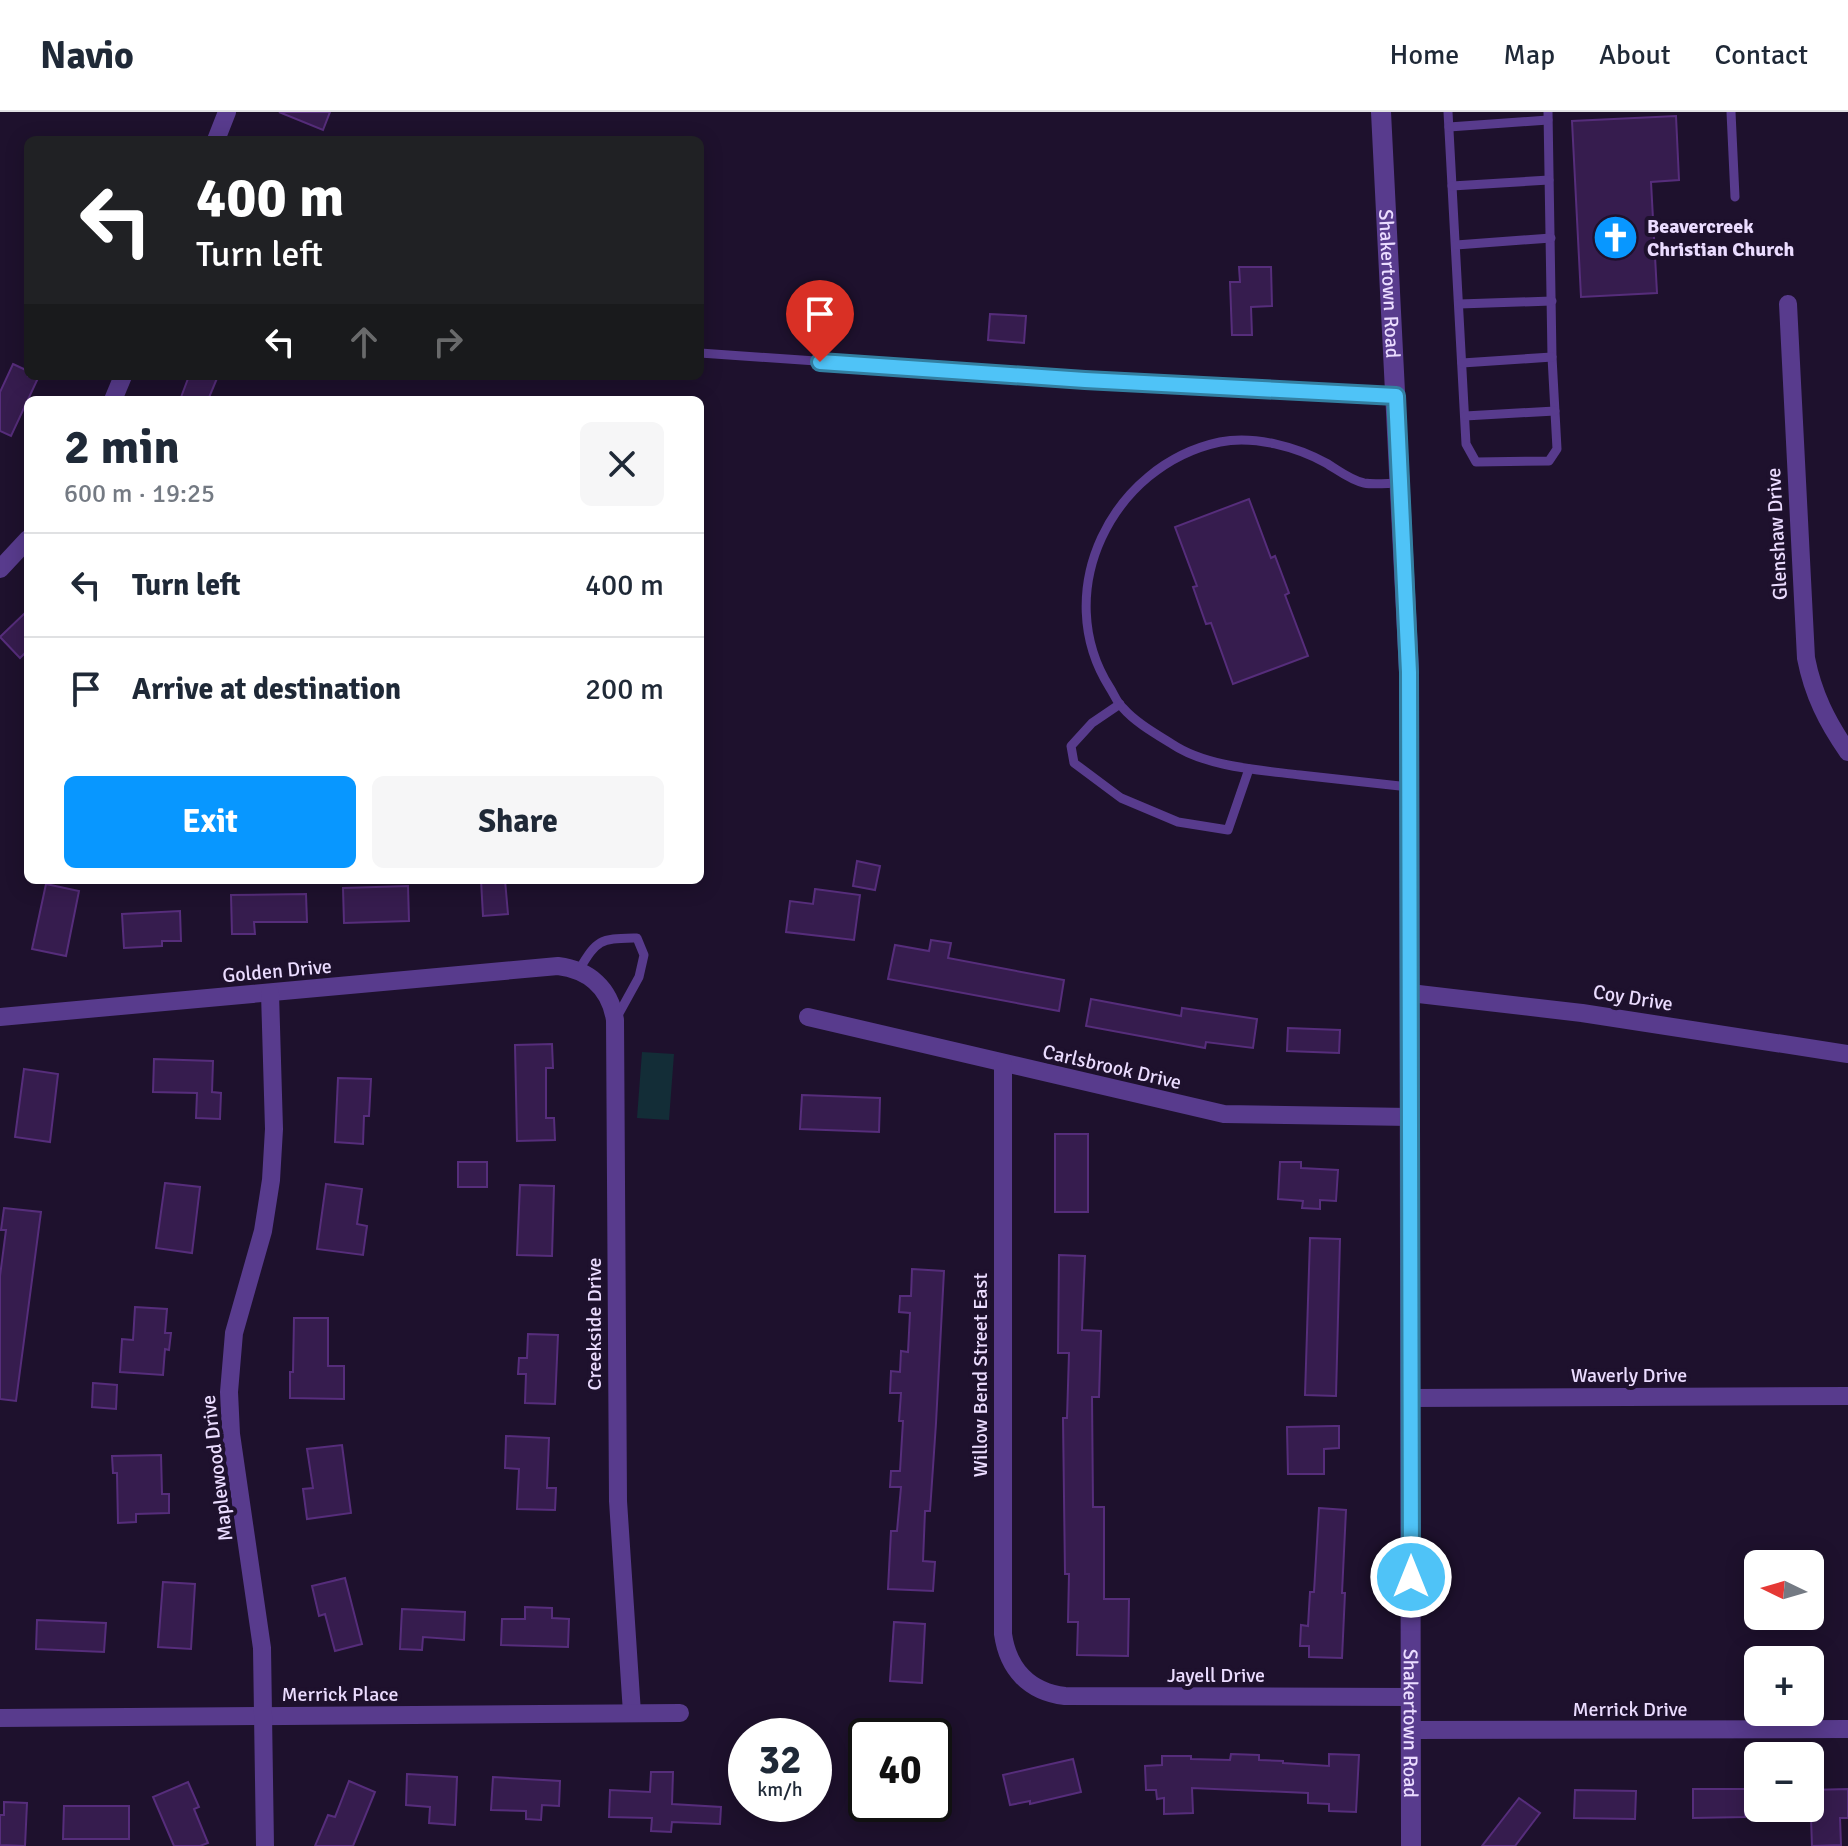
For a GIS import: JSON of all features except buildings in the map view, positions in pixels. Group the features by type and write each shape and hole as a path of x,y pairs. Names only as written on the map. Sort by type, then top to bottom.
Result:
{"street":[{"path":"218,136 227,112"},
{"name":"Shakertown Road","path":"1381,112 1409,672 1411,1846"},
{"name":"Glenshaw Drive","path":"1788,304 1806,658 1814,693 1823,714 1848,752"},
{"path":"0,569 24,543"},
{"name":"Golden Drive","path":"0,1017 558,966 579,970"},
{"name":"Creekside Drive","path":"579,970 604,989 615,1020 618,1501 632,1713"},
{"name":"Maplewood Drive","path":"265,1846 262,1648 231,1434 229,1392 234,1333 263,1231 271,1180 274,1129 270,993"},
{"name":"Coy Drive","path":"1410,993 1582,1013 1848,1054"},
{"name":"Carlsbrook Drive","path":"808,1017 1224,1114 1410,1117"},
{"name":"Willow Bend Street East","path":"1003,1063 1003,1634 1009,1660 1025,1681"},
{"name":"Waverly Drive","path":"1411,1398 1848,1396"},
{"name":"Jayell Drive","path":"1025,1681 1043,1692 1065,1696 1411,1697"},
{"name":"Merrick Place","path":"0,1718 680,1713"},
{"name":"Merrick Drive","path":"1411,1730 1848,1729"}],"lane":[{"path":"1448,112 1466,444 1476,462 1549,461 1557,449 1552,357 1548,116 1449,127"},
{"path":"1731,112 1735,197"},
{"path":"1452,186 1549,180"},
{"path":"1456,245 1551,238"},
{"path":"1459,304 1552,301"},
{"path":"704,353 1089,380 1396,396"},
{"path":"1462,363 1552,357"},
{"path":"1465,416 1555,411"},
{"path":"1400,483 1364,483 1324,462 1270,443 1224,441 1191,451 1156,472 1125,499 1104,531 1092,558 1085,594 1086,630 1098,670 1120,704 1174,746 1233,767 1409,787"},
{"path":"1120,704 1092,723 1071,746 1074,763 1121,798 1178,822 1228,830 1249,769"},
{"path":"579,970 593,946 606,939 637,938 644,955 639,977 615,1020"}],"shaded area":[{"path":"642,1052 674,1054 669,1120 637,1118"}],"place":[{"name":"Beavercreek Christian Church","path":"1616,238"}],"route":[{"path":"820,362 1396,396 1409,672 1411,1577"}]}
